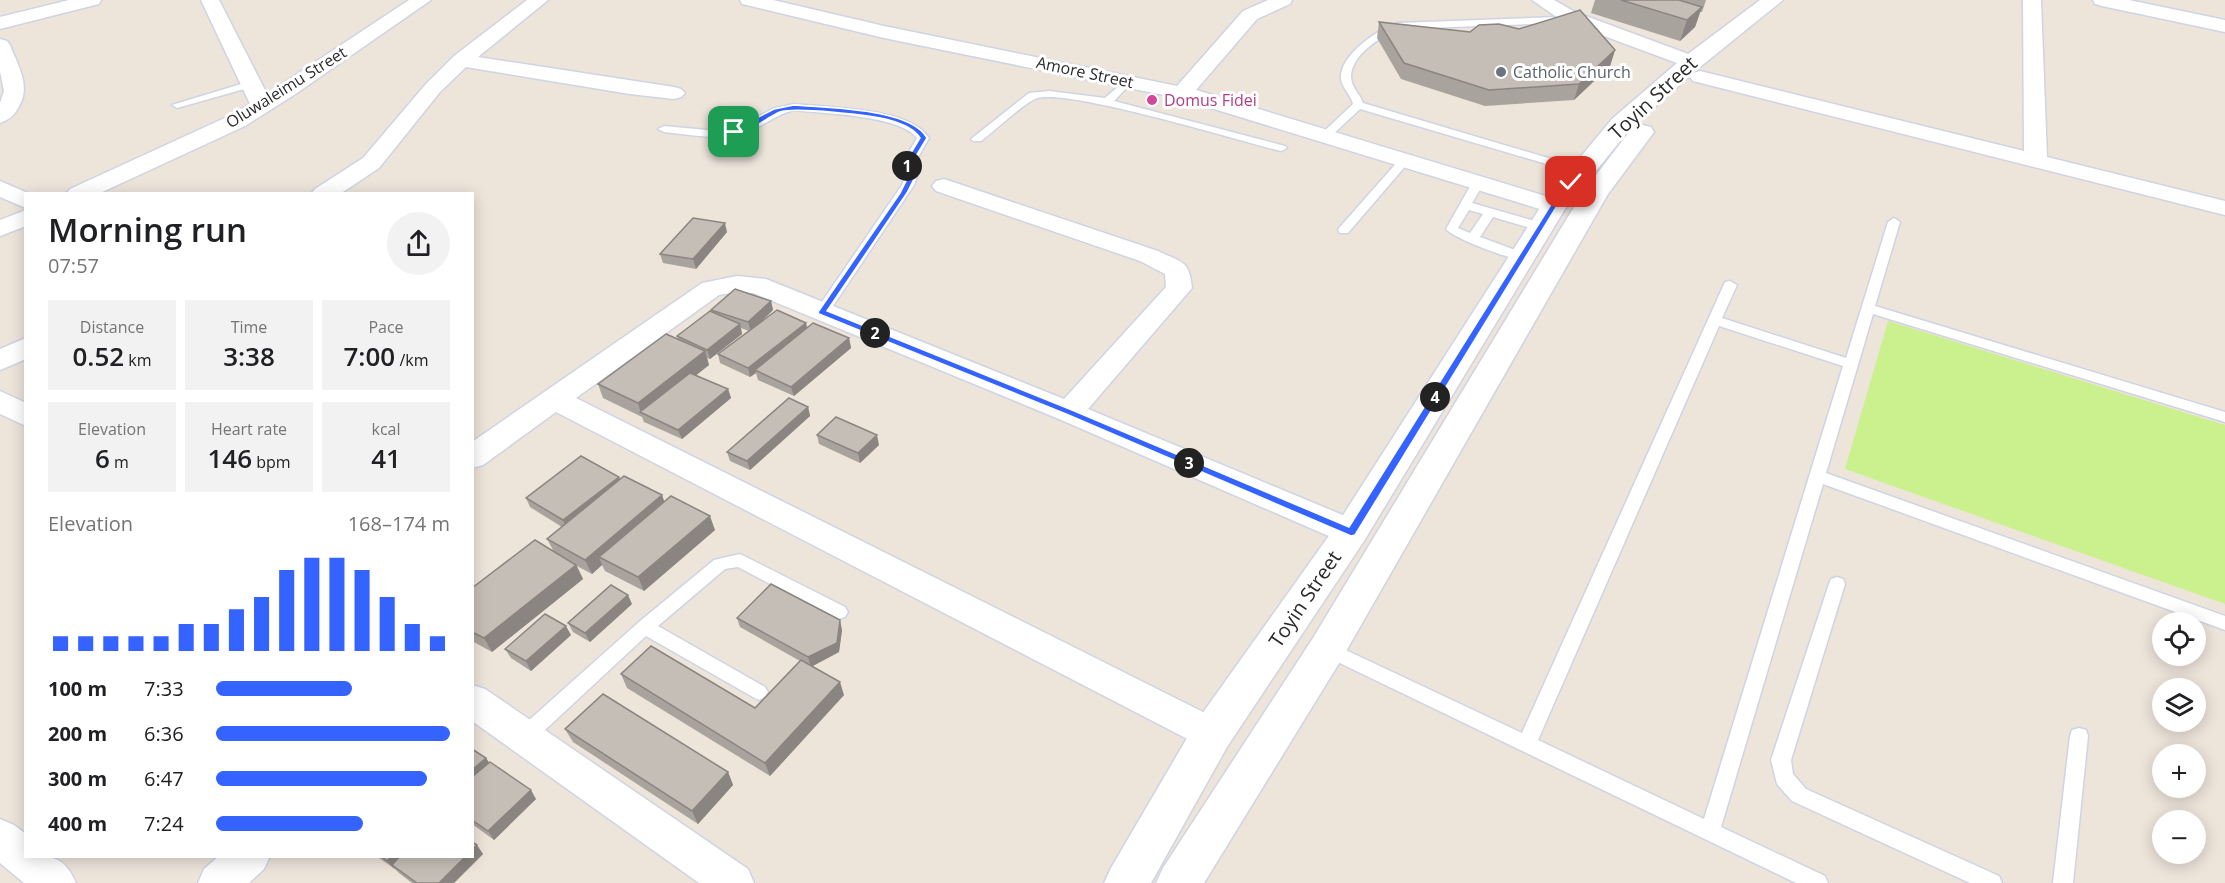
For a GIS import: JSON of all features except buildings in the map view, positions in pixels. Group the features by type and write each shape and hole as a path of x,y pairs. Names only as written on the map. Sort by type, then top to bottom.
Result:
{"street":[{"path":"0,23 92,0"},
{"path":"210,0 262,106"},
{"name":"Oluwaleimu Street","path":"82,192 237,121 422,0"},
{"path":"325,192 371,163 433,88 461,60 539,0"},
{"name":"Amore Street","path":"749,0 884,32 1182,93 1478,183 1547,217"},
{"path":"1237,0 1275,3"},
{"path":"1541,0 1568,16 1696,69 2036,161 2225,208"},
{"name":"Toyin Street","path":"1179,883 1327,649 1596,192 1643,131 1696,69 1773,0"},
{"name":"Toyin Street","path":"1127,883 1212,734 1351,532 1522,256 1581,171 1621,124 1796,0"},
{"path":"2032,0 2036,161"},
{"path":"2102,0 2225,26"},
{"path":"1182,93 1250,15 1275,3"},
{"path":"0,45 16,89 14,100 0,117"},
{"path":"461,60 674,93"},
{"path":"944,186 1149,256 1177,270 1179,288 1069,412"},
{"path":"0,188 24,200"},
{"path":"0,229 24,219"},
{"path":"474,456 711,290 736,284 757,285 1069,412 1351,532"},
{"path":"0,361 24,348"},
{"path":"554,399 1212,734"},
{"path":"0,401 24,415"},
{"path":"474,701 733,883"},
{"path":"0,838 24,858"},
{"path":"24,858 55,883"},
{"path":"219,883 248,858"}],"lane":[{"path":"1324,137 1358,105 1358,98 1347,85 1348,67 1364,46 1385,29 1398,26 1557,20 1568,16"},
{"path":"1107,102 1128,81"},
{"path":"177,105 251,84"},
{"path":"977,139 1033,95 1049,94 1107,102 1281,148"},
{"path":"1358,105 1581,171"},
{"path":"664,129 718,134 734,132 749,127 776,111 794,107 890,118 901,121 920,132 923,138 921,144 907,166 911,177 908,185 822,312"},
{"path":"1344,230 1404,161"},
{"path":"1478,183 1452,229 1522,256"},
{"path":"1465,205 1490,212 1547,217"},
{"path":"1473,239 1490,212"},
{"path":"1710,831 1894,222"},
{"path":"1527,744 1730,285"},
{"path":"1868,308 2225,417"},
{"path":"1714,320 1851,364"},
{"path":"1818,476 2225,623"},
{"path":"525,736 645,627 720,564 740,560 839,612"},
{"path":"1837,584 1781,760 1784,778 1799,795 1992,883"},
{"path":"645,627 759,692"},
{"path":"1327,649 1818,883"},
{"path":"2063,883 2079,736"}],"green space":[{"path":"1888,321 2225,425 2225,604 1845,469"}],"place":[{"name":"Catholic Church","path":"1501,72"},
{"name":"Domus Fidei","path":"1152,100"}],"route":[{"path":"734,132 749,127 776,111 794,107 890,118 911,126 920,132 923,138 907,166 911,177 904,193 822,312 1069,412 1351,532 1571,182"}]}
